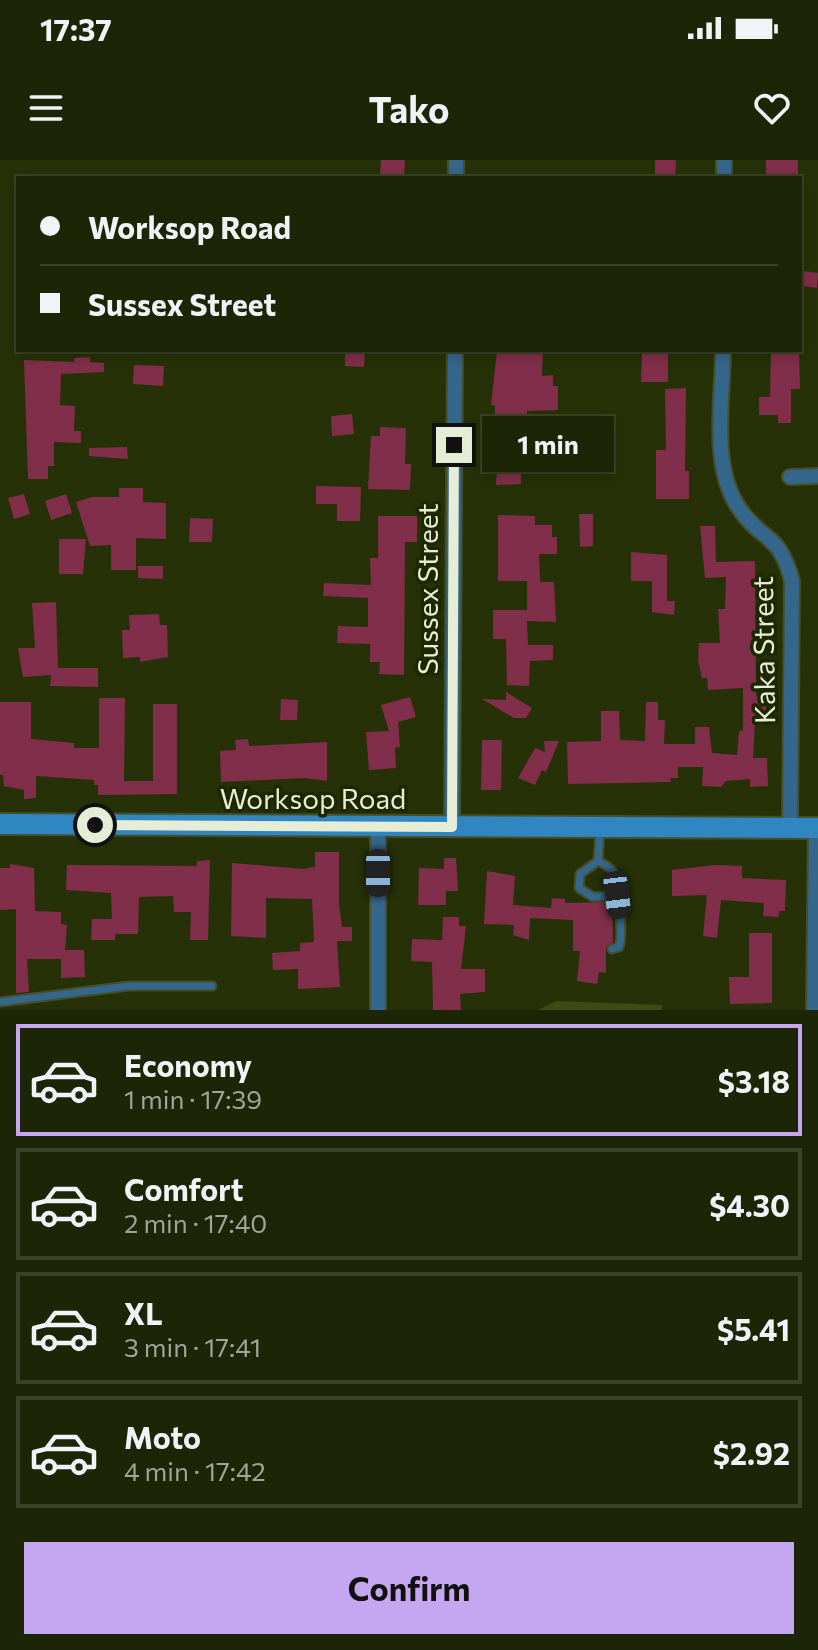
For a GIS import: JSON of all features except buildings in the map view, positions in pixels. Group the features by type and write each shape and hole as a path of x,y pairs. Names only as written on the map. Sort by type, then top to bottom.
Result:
{"street":[{"name":"Sussex Street","path":"452,827 455,352"},
{"name":"Kaka Street","path":"723,352 722,461 728,490 741,512 785,554 792,581 790,828"},
{"path":"790,477 818,476"},
{"name":"Worksop Road","path":"0,824 817,828"},
{"path":"378,826 378,1010"},
{"path":"814,1010 817,828"}],"lane":[{"path":"598,861 600,828"},
{"path":"598,861 613,871 617,895 622,938 619,947 612,949"},
{"path":"598,861 583,869 578,879 579,888 593,897 617,895"},
{"path":"0,1002 129,986 212,986"}],"green space":[{"path":"556,1001 662,1005 662,1010 538,1010"}],"route":[{"path":"95,825 452,827 454,445"}]}
